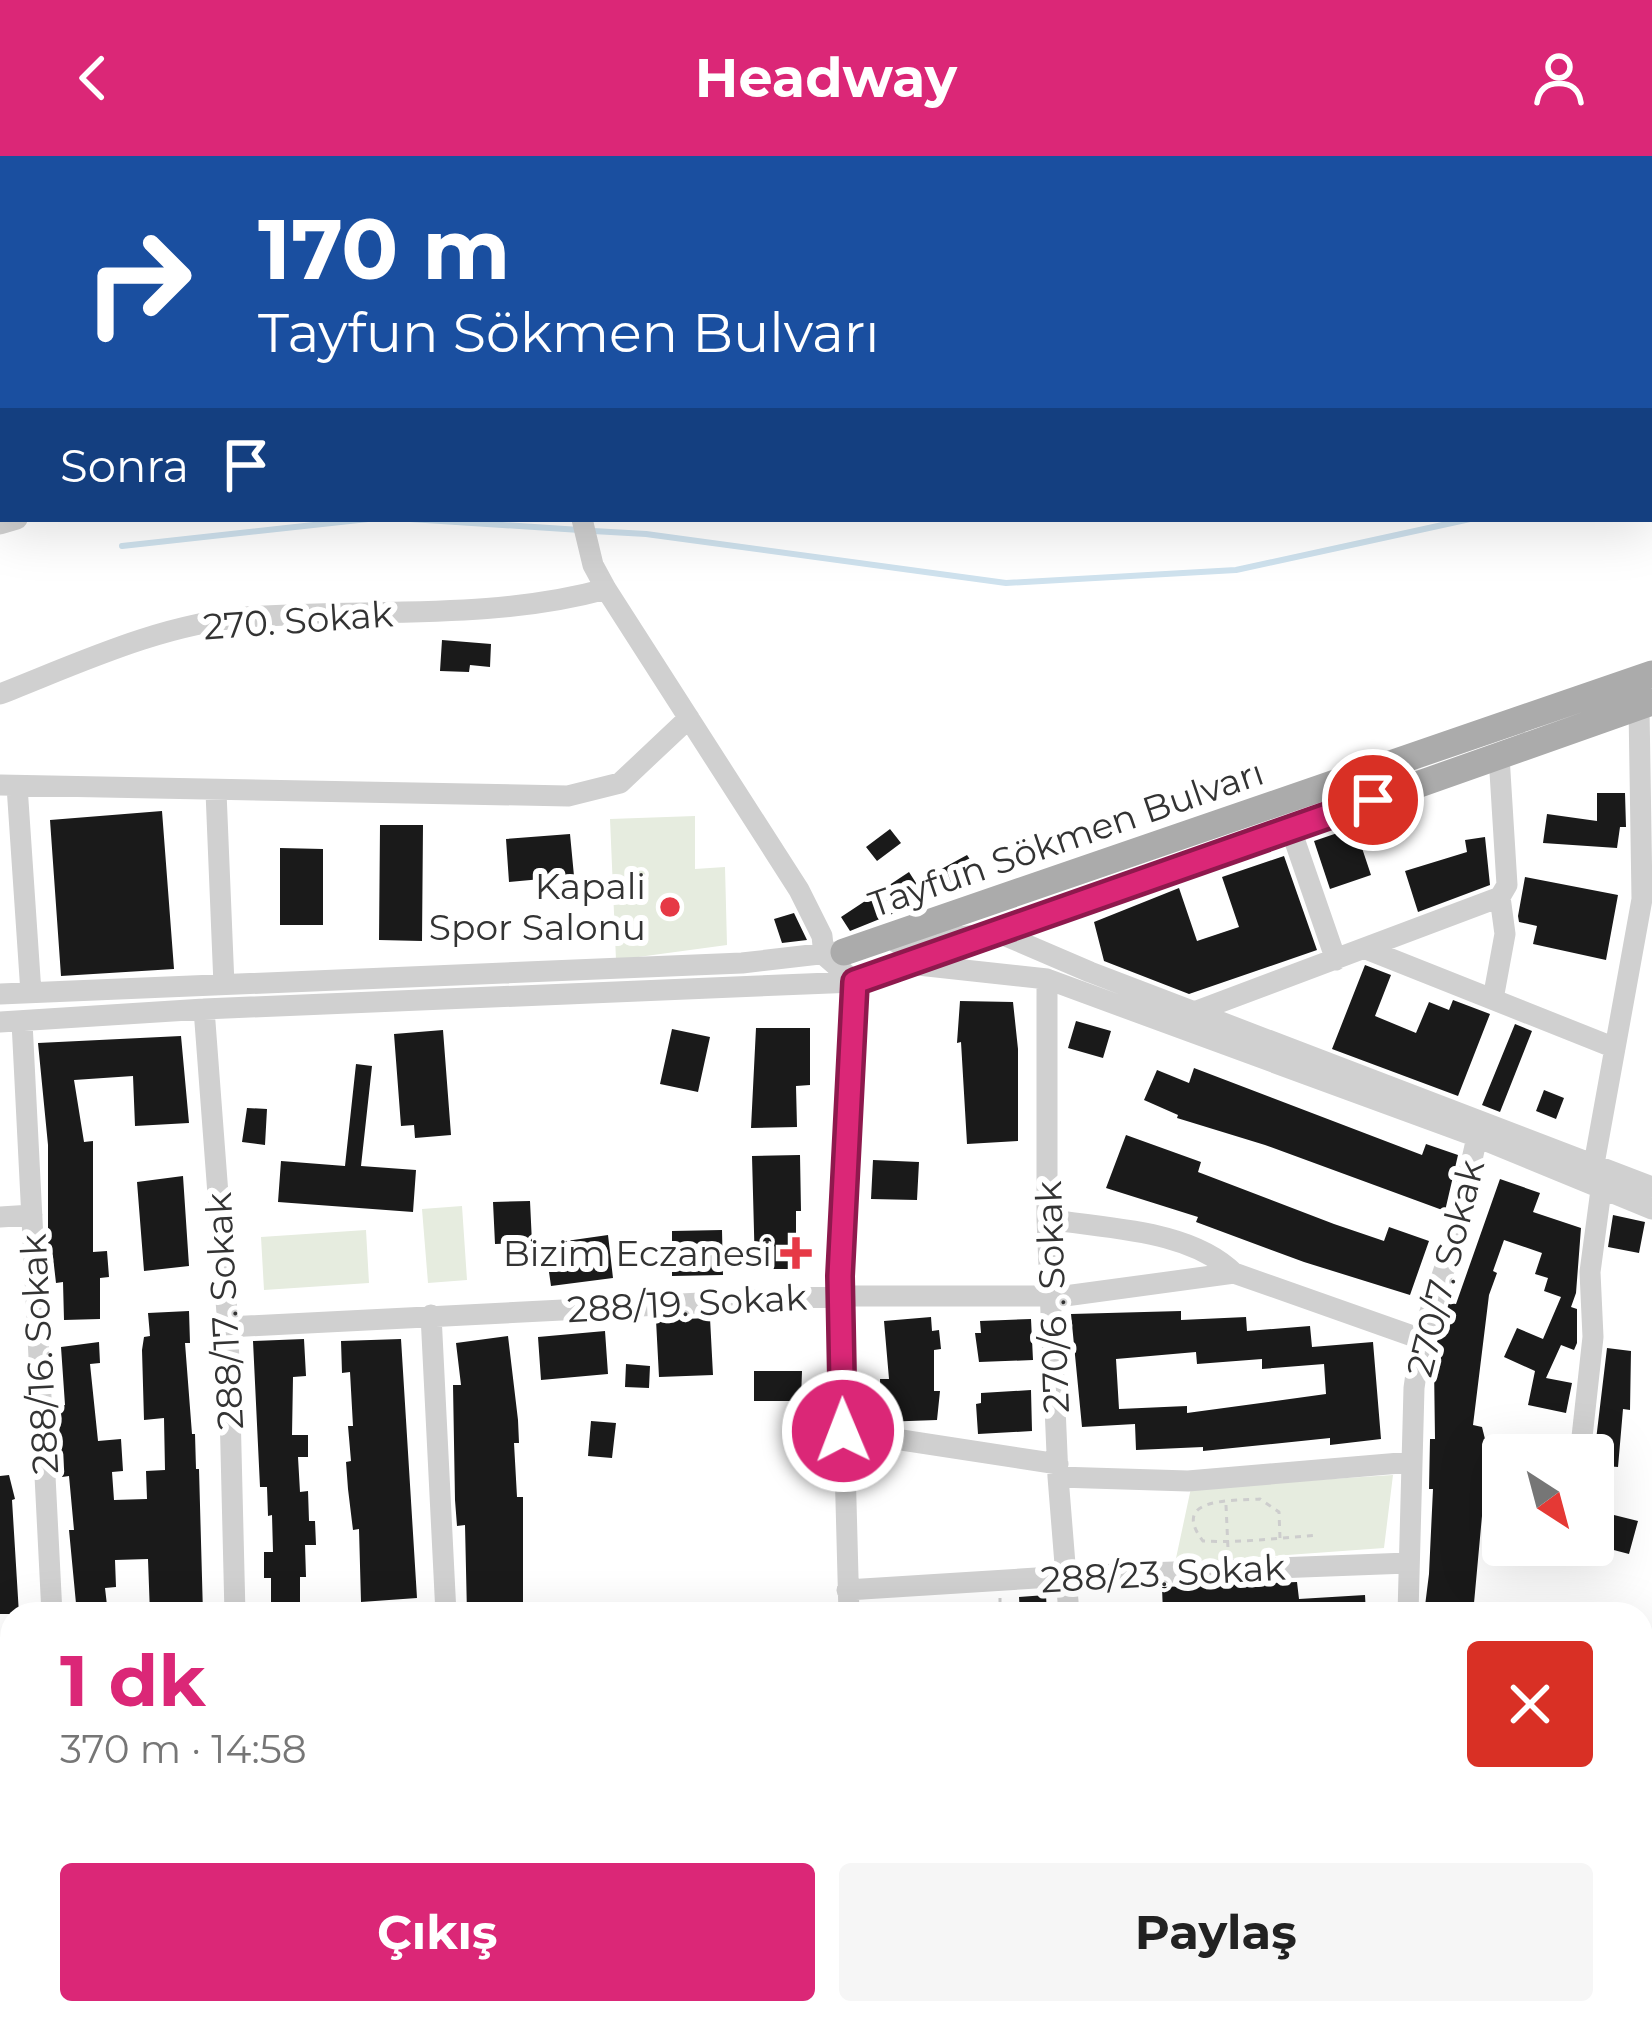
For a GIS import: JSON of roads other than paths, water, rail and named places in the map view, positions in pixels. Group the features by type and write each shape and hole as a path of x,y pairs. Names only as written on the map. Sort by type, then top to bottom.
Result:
{"main road":[{"name":"Tayfun Sökmen Bulvarı","path":"834,953 1652,674"},
{"name":"Tayfun Sökmen Bulvarı","path":"909,964 1646,705"}],"street":[{"path":"583,522 593,565 606,589 855,982 841,1296 848,1602"},
{"name":"270. Sokak","path":"0,694 123,646 243,617 512,608 606,589"},
{"path":"1594,1165 1642,899 1646,705"},
{"path":"31,993 9,785 568,796 620,783 689,718"},
{"path":"1492,999 1505,934 1500,897 1507,885 1499,756"},
{"path":"216,792 224,985"},
{"path":"1291,830 1336,960"},
{"path":"1194,1012 1500,897"},
{"path":"0,994 719,964 999,933 1652,1186"},
{"path":"1366,949 1615,1048"},
{"path":"11,1022 204,1009 855,982 909,964 1047,979 1478,1137 1652,1209"},
{"name":"270/6 . Sokak","path":"1047,979 1047,1219 1069,1602"},
{"name":"288/17. Sokak","path":"204,1009 228,1328 236,1602"},
{"name":"288/16. Sokak","path":"11,1022 32,1215 51,1602"},
{"name":"270/7. Sokak","path":"1408,1602 1414,1388 1421,1340 1454,1240 1478,1137"},
{"path":"1582,1434 1593,1337 1591,1272 1601,1190"},
{"path":"0,1217 32,1215"},
{"path":"1047,1219 1168,1239 1217,1257 1234,1273"},
{"name":"288/19. Sokak","path":"228,1328 841,1296 1052,1296 1234,1273 1421,1340"},
{"path":"431,1315 445,1602"},
{"path":"843,1431 1058,1471 1188,1481 1412,1462"},
{"name":"288/23. Sokak","path":"847,1590 1408,1563"}],"waterway":[{"path":"122,546 341,522"},
{"path":"456,522 580,530"},
{"path":"593,531 646,534 1006,583 1236,570 1456,522"}],"place":[{"name":"Kapali Spor Salonu","path":"670,907"},
{"name":"Bizim Eczanesi","path":"796,1253"}]}
